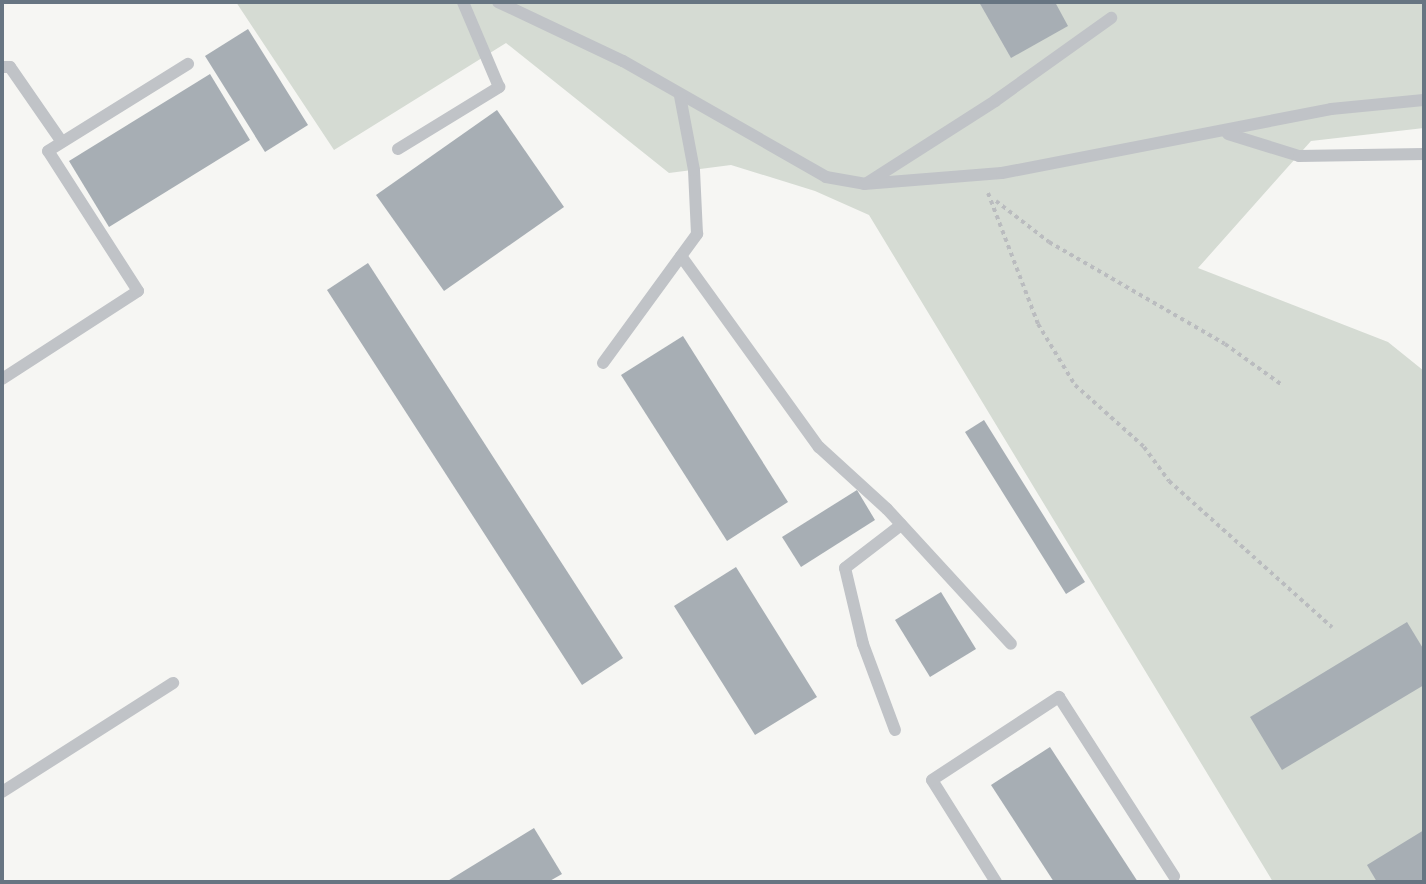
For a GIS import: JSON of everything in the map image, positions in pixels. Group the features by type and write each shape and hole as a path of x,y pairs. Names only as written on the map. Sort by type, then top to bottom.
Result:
{"lane":[{"path":"398,149 499,87 463,2"},
{"path":"498,2 623,61 826,177 864,184 973,176 1225,133 1331,109 1424,100"},
{"path":"864,184 995,101 1111,18"},
{"path":"2,379 138,291 48,151 188,64"},
{"path":"2,67 10,67 62,142"},
{"path":"603,363 697,234 694,170 680,96"},
{"path":"1225,133 1299,156 1424,154"},
{"path":"681,256 819,447 901,525 1011,644"},
{"path":"895,730 863,644 845,568 901,525"},
{"path":"2,792 173,683"},
{"path":"996,882 932,780 1059,697 1174,876"}],"path":[{"path":"973,176 995,200 1049,242 1225,344 1282,385"},
{"path":"995,200 1038,324 1075,385 1144,447 1169,481 1332,627"}],"shaded area":[{"path":"236,2 1424,2 1424,128 1311,141 1198,268 1388,342 1424,371 1424,882 1273,882 869,215 815,191 731,165 669,173 506,43 334,150"}],"building":[{"path":"979,2 1055,2 1068,26 1011,58"},
{"path":"248,29 308,125 265,152 205,56"},
{"path":"210,74 250,140 109,227 69,161"},
{"path":"497,110 564,207 444,291 376,195"},
{"path":"368,263 623,658 582,685 327,290"},
{"path":"683,336 788,502 727,541 621,375"},
{"path":"984,420 1085,582 1066,594 965,432"},
{"path":"857,490 875,520 801,567 782,537"},
{"path":"736,567 817,697 755,735 674,606"},
{"path":"941,592 976,649 930,677 895,620"},
{"path":"1407,622 1424,650 1424,685 1282,770 1250,717"},
{"path":"1050,747 1138,882 1054,882 991,785"},
{"path":"534,828 562,874 548,882 446,882"},
{"path":"1424,830 1424,882 1377,882 1367,865"}]}
